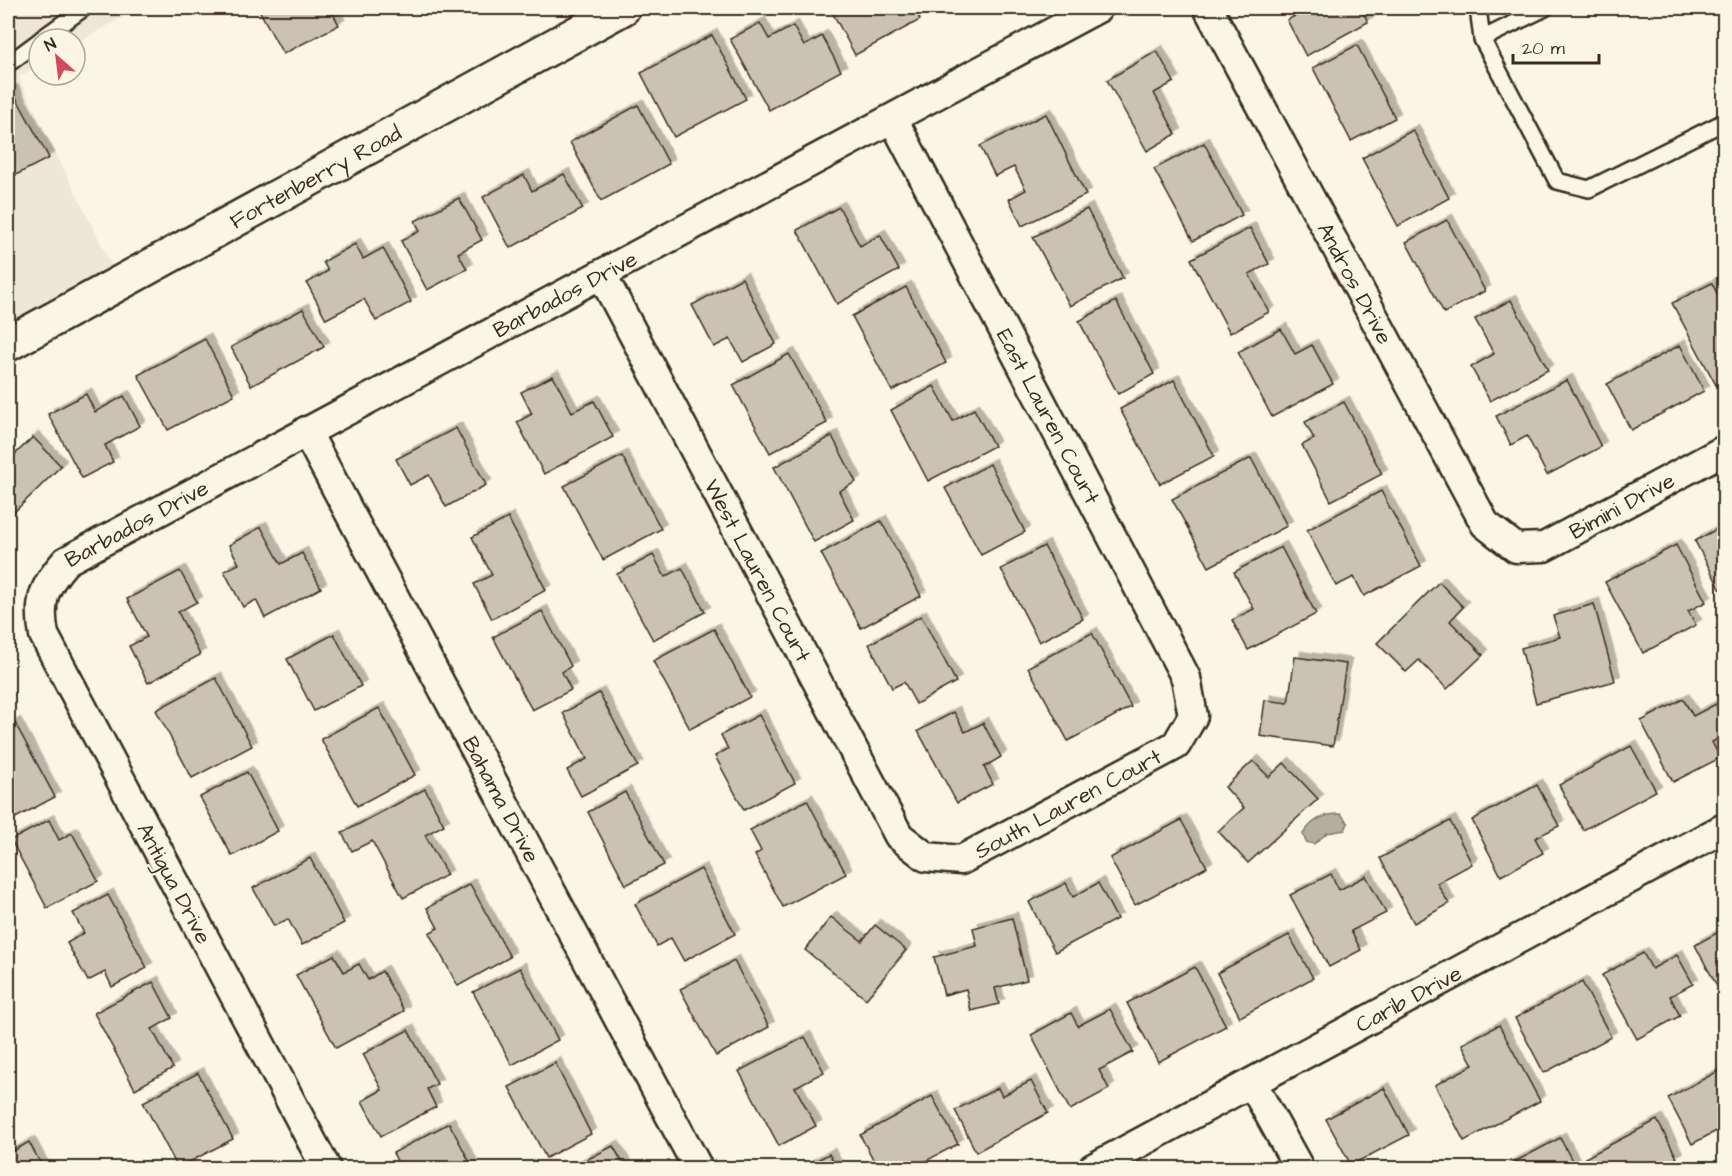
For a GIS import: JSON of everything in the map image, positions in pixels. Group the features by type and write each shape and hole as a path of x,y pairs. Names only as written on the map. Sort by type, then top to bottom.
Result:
{"street":[{"name":"Fortenberry Road","path":"8,344 622,8"},
{"name":"Barbados Drive","path":"43,592 66,561 306,430 602,275 1098,8"},
{"name":"Andros Drive","path":"1208,8 1485,524 1516,548"},
{"name":"East Lauren Court","path":"893,119 1186,678 1193,716"},
{"name":"West Lauren Court","path":"602,275 899,836 926,857"},
{"name":"Bahama Drive","path":"306,430 698,1168"},
{"name":"Bimini Drive","path":"1516,548 1544,547 1725,450"},
{"name":"Antigua Drive","path":"43,592 40,614 44,635 326,1168"},
{"name":"South Lauren Court","path":"926,857 961,860 1176,745 1193,716"},
{"name":"Carib Drive","path":"1093,1168 1725,828"},
{"path":"1252,1083 1299,1168"}],"lane":[{"path":"58,27 84,8"},
{"path":"1478,8 1482,39 1557,181 1589,189 1725,122"},
{"path":"1482,39 1545,8"},
{"path":"8,64 27,50"}],"shaded area":[{"path":"8,8 139,8 87,37 87,27 27,27 27,72 18,77 120,282 8,344"},
{"path":"1341,814 1348,823 1345,830 1327,833 1314,844 1306,842 1303,834 1315,821 1324,816"}],"building":[{"path":"258,8 330,8 339,25 283,54"},
{"path":"830,8 914,8 920,20 855,55"},
{"path":"1306,8 1361,8 1368,22 1306,56 1287,20 1307,10"},
{"path":"760,23 769,39 793,26 804,46 822,36 841,71 769,110 730,39"},
{"path":"712,35 746,99 674,137 641,73"},
{"path":"1357,45 1395,118 1351,141 1313,68"},
{"path":"1157,51 1174,82 1154,93 1176,134 1147,151 1107,80"},
{"path":"12,90 49,158 8,179 8,92"},
{"path":"638,105 669,164 601,201 570,142"},
{"path":"1046,114 1086,195 1022,226 1009,199 1026,190 1014,167 995,176 980,146"},
{"path":"1413,130 1449,198 1398,226 1362,158"},
{"path":"1204,143 1242,215 1193,241 1154,169"},
{"path":"564,174 583,209 510,248 483,197 524,175 532,191"},
{"path":"459,198 482,240 458,253 467,269 427,290 401,241 420,231 415,221"},
{"path":"839,207 860,246 880,235 899,270 837,304 797,230"},
{"path":"1087,209 1123,278 1070,306 1033,237"},
{"path":"1447,220 1485,291 1444,313 1406,242"},
{"path":"1250,228 1269,264 1249,274 1269,312 1230,333 1191,259"},
{"path":"355,244 363,259 383,248 411,302 376,321 364,299 326,319 307,283 328,271 323,262"},
{"path":"742,278 776,344 743,362 730,339 714,347 692,305"},
{"path":"1712,283 1721,302 1724,301 1724,381 1716,385 1672,303"},
{"path":"906,287 946,363 892,391 852,316"},
{"path":"1511,300 1548,370 1490,401 1471,367 1494,354 1475,319"},
{"path":"1116,301 1154,374 1118,394 1079,321"},
{"path":"303,309 324,347 251,386 231,347"},
{"path":"1281,329 1295,354 1312,345 1333,384 1272,417 1238,352"},
{"path":"205,339 234,395 168,430 138,375"},
{"path":"1680,345 1704,391 1631,430 1607,384"},
{"path":"789,354 827,423 770,453 733,385"},
{"path":"553,376 572,412 594,401 613,437 544,474 517,422 532,414 521,392"},
{"path":"1174,380 1214,456 1160,484 1120,409"},
{"path":"1567,380 1601,447 1547,475 1527,436 1511,445 1496,416"},
{"path":"934,386 953,421 974,409 994,446 928,481 891,410"},
{"path":"86,394 95,412 124,396 140,426 105,445 113,462 82,478 48,414"},
{"path":"1344,402 1382,474 1331,501 1302,445 1314,439 1305,422"},
{"path":"456,428 486,485 446,507 429,475 410,485 396,459"},
{"path":"832,436 856,482 839,491 854,520 814,542 774,467"},
{"path":"33,437 61,466 8,518 8,461"},
{"path":"622,456 661,529 603,560 564,486"},
{"path":"1251,458 1287,526 1209,567 1172,499"},
{"path":"990,464 1025,532 981,555 945,488"},
{"path":"1381,491 1421,566 1364,596 1354,577 1336,586 1307,530"},
{"path":"508,518 546,590 492,619 474,584 492,575 472,537"},
{"path":"881,521 921,596 861,628 821,553"},
{"path":"1724,525 1724,596 1695,541"},
{"path":"261,527 281,564 302,553 321,588 265,618 256,600 243,607 224,571 239,564 229,545"},
{"path":"1676,545 1706,602 1688,611 1696,625 1643,653 1605,582"},
{"path":"1044,546 1083,619 1039,642 1001,569"},
{"path":"1281,547 1316,614 1248,650 1232,620 1254,609 1234,572"},
{"path":"653,555 665,577 682,568 705,612 653,640 617,574"},
{"path":"180,571 197,602 178,612 200,655 148,683 129,646 147,637 127,599"},
{"path":"1439,582 1463,607 1450,621 1483,655 1447,689 1419,660 1406,672 1377,643"},
{"path":"1594,604 1615,681 1536,703 1521,648 1560,637 1553,616"},
{"path":"542,611 571,666 562,672 571,690 532,710 493,637"},
{"path":"921,616 956,682 916,704 904,682 892,688 869,644"},
{"path":"714,629 750,697 690,729 653,661"},
{"path":"1092,633 1131,707 1068,741 1028,667"},
{"path":"334,634 361,686 314,711 287,659"},
{"path":"1295,657 1346,664 1333,746 1260,736 1265,700 1288,703"},
{"path":"216,678 252,746 192,778 156,710"},
{"path":"599,693 638,766 581,796 567,770 587,759 563,713"},
{"path":"1683,699 1693,716 1716,704 1724,721 1724,735 1712,742 1720,758 1673,782 1641,721"},
{"path":"379,708 415,775 357,806 321,739"},
{"path":"954,712 965,732 983,723 1001,757 984,767 993,784 957,803 918,731"},
{"path":"759,715 795,783 744,810 715,756 728,749 721,735"},
{"path":"15,723 55,797 8,822 8,727"},
{"path":"1631,746 1656,791 1583,830 1559,785"},
{"path":"1253,761 1269,777 1284,763 1318,799 1248,863 1218,831 1244,808 1225,787"},
{"path":"247,772 278,831 232,856 200,797"},
{"path":"1537,785 1559,826 1535,838 1543,853 1501,876 1472,820"},
{"path":"425,789 444,825 425,835 447,875 403,898 372,841 352,851 342,833"},
{"path":"625,792 664,865 626,885 588,812"},
{"path":"807,800 846,874 783,907 755,855 761,851 750,830"},
{"path":"49,820 59,840 72,833 98,881 47,908 11,840"},
{"path":"1181,820 1207,867 1135,905 1110,858"},
{"path":"1450,821 1472,864 1437,883 1449,904 1414,923 1380,858"},
{"path":"310,858 344,923 302,945 288,919 274,926 253,888"},
{"path":"701,869 735,934 684,961 671,938 657,946 635,904"},
{"path":"1331,874 1339,890 1366,876 1386,913 1351,931 1361,950 1329,967 1290,895"},
{"path":"1066,883 1073,897 1098,883 1117,919 1055,952 1029,902"},
{"path":"470,884 510,957 458,986 429,933 438,928 427,908"},
{"path":"108,895 147,968 112,987 105,972 88,981 67,943 84,933 73,913"},
{"path":"831,917 862,941 875,925 906,950 866,999 805,950"},
{"path":"1012,918 1027,980 995,988 999,1004 971,1011 966,989 944,995 934,957 977,946 973,928"},
{"path":"1724,929 1724,984 1718,988 1695,945"},
{"path":"1289,935 1313,978 1240,1017 1217,973"},
{"path":"1643,953 1652,969 1677,955 1693,984 1670,996 1680,1016 1637,1039 1602,975"},
{"path":"334,955 344,972 359,964 368,980 382,971 404,1011 336,1048 296,975"},
{"path":"734,961 769,1027 716,1056 680,989"},
{"path":"1195,967 1226,1026 1158,1062 1127,1003"},
{"path":"520,968 558,1040 512,1065 473,992"},
{"path":"153,982 172,1018 152,1029 173,1068 135,1089 94,1013"},
{"path":"1582,982 1611,1037 1544,1073 1515,1018"},
{"path":"1110,1009 1133,1052 1099,1070 1109,1089 1070,1110 1031,1035 1071,1013 1078,1026"},
{"path":"1499,1025 1540,1101 1464,1141 1435,1085 1473,1065 1462,1044"},
{"path":"408,1030 437,1084 427,1089 436,1107 381,1136 362,1101 382,1090 363,1054"},
{"path":"805,1037 824,1072 795,1087 816,1126 779,1146 739,1071"},
{"path":"555,1063 591,1134 546,1158 509,1087"},
{"path":"1724,1068 1724,1127 1692,1144 1668,1098"},
{"path":"198,1073 233,1139 178,1168 143,1102"},
{"path":"1031,1081 1048,1113 976,1152 955,1110 998,1088 1002,1096"},
{"path":"1384,1088 1409,1135 1351,1165 1326,1119"},
{"path":"932,1096 958,1144 918,1165 919,1168 878,1168 860,1135"},
{"path":"1657,1120 1677,1158 1658,1168 1591,1168 1585,1158"},
{"path":"449,1123 473,1168 401,1168 393,1153"},
{"path":"1560,1138 1576,1168 1503,1168"},
{"path":"29,1142 43,1168 8,1168 8,1154"},
{"path":"613,1146 626,1168 571,1168"},
{"path":"829,1154 837,1168 802,1168"}]}
